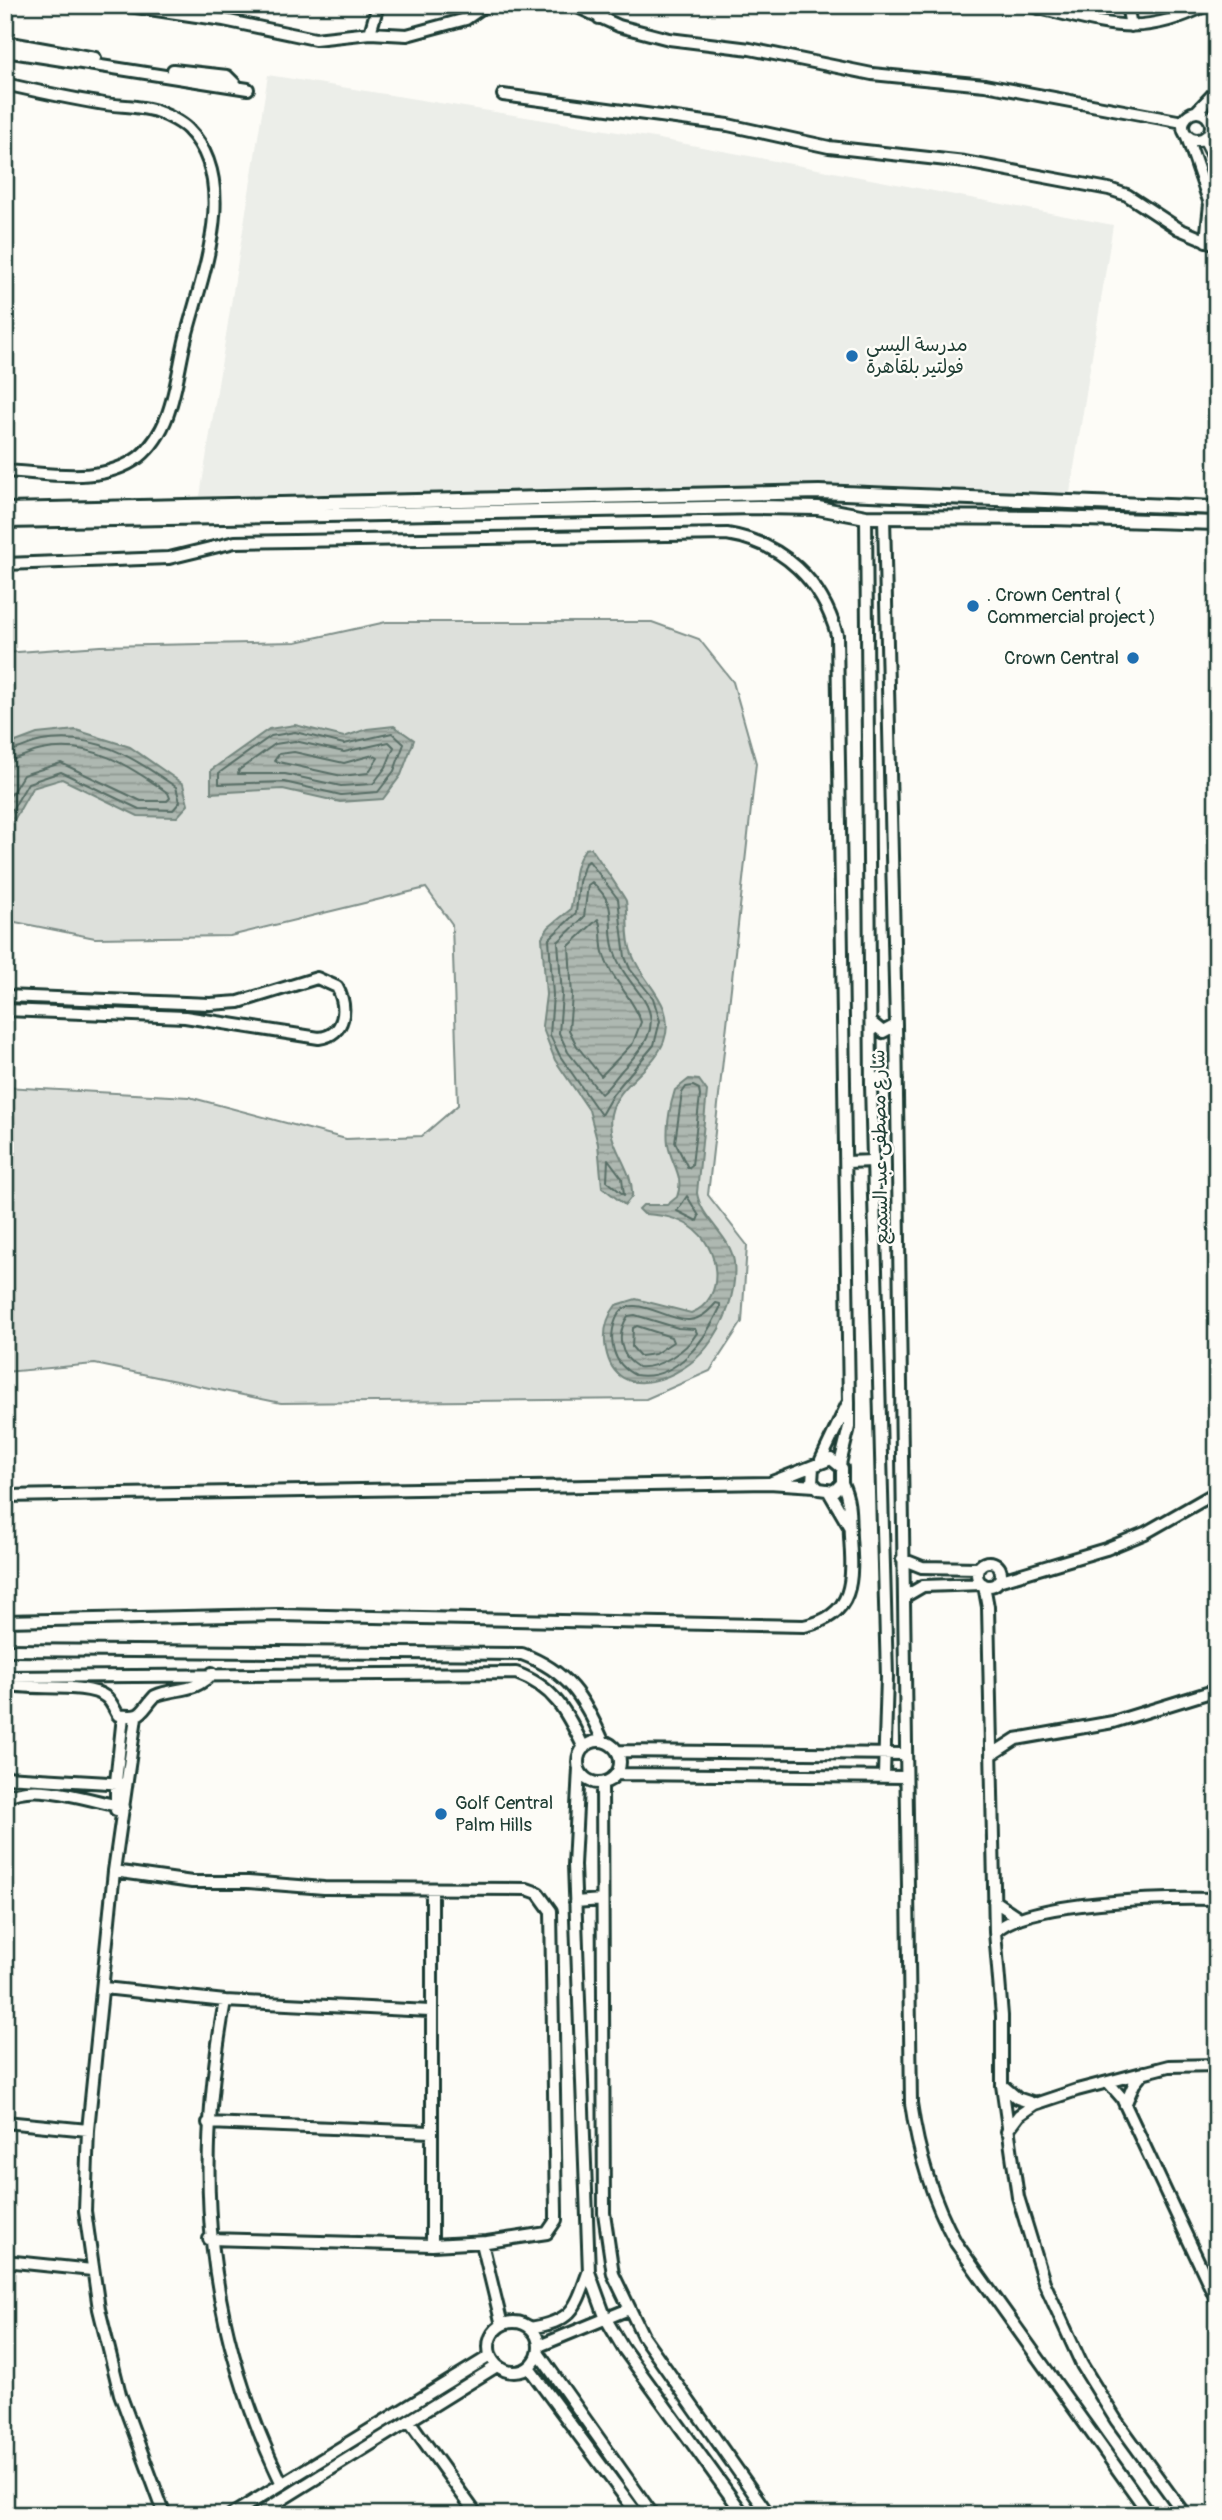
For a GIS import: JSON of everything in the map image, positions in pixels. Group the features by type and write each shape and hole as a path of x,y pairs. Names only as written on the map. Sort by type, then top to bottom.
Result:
{"main road":[{"path":"5,510 819,492 1217,508"},
{"path":"5,522 758,507 818,508 866,517 1217,523"}],"street":[{"path":"79,5 102,8 129,6 209,18 315,39 370,33 407,35 466,19 486,5"},
{"path":"209,18 212,5"},
{"path":"370,33 378,5"},
{"path":"573,5 599,18 669,39 750,48 872,74 985,85 1183,122"},
{"path":"599,18 608,5"},
{"path":"1024,5 1105,24 1131,26 1170,22 1206,5"},
{"path":"1127,5 1131,26"},
{"path":"5,42 151,67 227,76 243,88 5,51"},
{"path":"5,85 160,112 188,129 204,152 212,178 213,218 206,272 186,334 166,419 151,445 128,464 100,474 5,471"},
{"path":"503,95 728,125 829,147 965,162 1108,189 1127,195 1179,229 1211,243 1210,204 1183,122 1188,114 1197,111 1217,90"},
{"path":"1187,137 1195,140 1204,138 1211,128 1213,115 1197,111"},
{"path":"1204,138 1214,159"},
{"path":"1195,162 1201,155 1214,159"},
{"name":"شارع مصطفى عبد السميع","path":"866,517 873,1161 887,1677 884,1775"},
{"name":"شارع مصطفى عبد السميع","path":"884,517 897,1080 909,2082 914,2125 927,2177 946,2225 966,2260 1150,2515"},
{"path":"5,564 169,558 226,543 727,534 751,539 777,552 811,579 823,596 837,635 849,1403 849,1427 840,1464"},
{"path":"5,996 239,1003 317,978 337,987 345,1009 341,1024 327,1037 319,1038 282,1035 211,1020 5,1010"},
{"path":"53,1012 54,999"},
{"path":"872,1023 883,1031 896,1025"},
{"path":"872,1085 883,1075 897,1080"},
{"path":"846,1162 873,1161"},
{"path":"815,1486 811,1477 849,1403"},
{"path":"5,1621 278,1615 804,1626 821,1622 831,1616 848,1596 852,1577 849,1502 842,1483 844,1473 840,1464 831,1459 769,1483"},
{"path":"5,1496 769,1483 815,1486 828,1492 850,1528"},
{"path":"828,1492 842,1483"},
{"path":"904,1597 923,1586 990,1583 1025,1570 1066,1561 1135,1537 1217,1492"},
{"path":"902,1559 922,1567 979,1568 988,1562 1025,1570"},
{"path":"997,1566 1001,1573 990,1583 988,1607 995,1932 1002,2016 1002,2085 1007,2130 1026,2225 1063,2327 1098,2393 1185,2515"},
{"path":"979,1568 978,1577 990,1583"},
{"path":"5,1650 522,1654 543,1662 562,1675 590,1712 603,1741 617,1751 905,1754"},
{"path":"285,1651 285,1672"},
{"path":"5,1676 285,1672 516,1673 535,1680 550,1690 564,1706 584,1748"},
{"path":"121,1783 136,1717 155,1696 194,1687 205,1682 212,1673"},
{"path":"5,1684 42,1689 95,1691 108,1699 116,1713 136,1717"},
{"path":"991,1755 1016,1739 1113,1722 1217,1690"},
{"path":"122,1716 119,1810 104,1988 88,2130 84,2199 92,2270 120,2394 165,2515"},
{"path":"991,1726 1016,1739"},
{"path":"603,1741 591,1743 579,1756 575,1902 589,2272 606,2319 623,2348 744,2515"},
{"path":"617,1751 621,1763 617,1774"},
{"path":"579,1768 590,1782 602,1783 617,1774 906,1777"},
{"path":"5,1777 121,1783"},
{"path":"602,1783 604,2213 613,2274 643,2336 769,2515"},
{"path":"5,1798 13,1793 35,1791 119,1810"},
{"path":"114,1871 192,1882 527,1889 547,1900 551,1911 556,2220 547,2233 482,2243 432,2245 209,2239"},
{"path":"432,1889 432,2245"},
{"path":"995,1932 1018,1917 1125,1901 1217,1899"},
{"path":"575,1902 602,1900"},
{"path":"994,1901 1018,1917"},
{"path":"104,1988 225,2001 430,2011"},
{"path":"225,2001 208,2123 209,2239 221,2314 234,2366 251,2416 282,2484"},
{"path":"1007,2130 1019,2115 1035,2104 1169,2066 1217,2065"},
{"path":"1125,2105 1134,2084 1144,2072"},
{"path":"1108,2082 1125,2105 1217,2301"},
{"path":"1002,2085 1017,2098 1035,2104"},
{"path":"5,2122 88,2130"},
{"path":"208,2123 431,2132"},
{"path":"482,2243 502,2325"},
{"path":"5,2261 92,2270"},
{"path":"530,2328 553,2324 567,2316 577,2303 589,2272"},
{"path":"629,2309 539,2350 530,2368 513,2373 497,2366 490,2356 491,2338 502,2325 520,2322 530,2328 539,2350 653,2515"},
{"path":"232,2515 490,2356"},
{"path":"257,2515 497,2366"},
{"path":"530,2368 638,2515"},
{"path":"410,2421 477,2515"}],"shaded area":[{"path":"268,75 654,138 1113,225 1070,493 888,486 200,496"},
{"path":"386,622 652,622 699,639 733,682 756,763 708,1195 747,1245 742,1322 710,1371 646,1399 281,1403 95,1364 5,1372 5,1087 189,1097 346,1139 422,1136 458,1105 452,924 426,888 230,936 95,938 5,920 5,653 100,646 296,642"}],"water":[{"path":"295,725 344,737 367,729 394,726 414,740 401,775 383,799 340,802 283,789 211,793 211,770 269,729"},
{"path":"76,730 130,747 183,784 188,805 177,817 138,816 62,779 32,788 5,836 5,746 37,734"},
{"path":"591,848 626,901 632,954 657,995 666,1016 667,1028 659,1051 620,1094 611,1114 612,1136 631,1185 632,1196 625,1205 602,1187 598,1144 589,1110 555,1060 542,1026 546,995 542,937 549,927 570,910 577,865 585,849"},
{"path":"689,1079 699,1080 707,1091 697,1193 704,1211 731,1252 734,1285 719,1328 697,1358 668,1376 637,1382 623,1378 613,1367 606,1350 606,1326 616,1305 636,1299 691,1313 703,1306 711,1296 715,1284 713,1258 701,1235 680,1221 644,1214 639,1209 643,1205 667,1205 677,1197 679,1182 668,1144 668,1124 675,1090"}],"place":[{"name":"مدرسة اليسي فولتير بلقاهرة","path":"852,356"},
{"name":". Crown Central ( Commercial project )","path":"973,606"},
{"name":"Crown Central","path":"1133,658"},
{"name":"Golf Central Palm Hills","path":"441,1814"}]}
